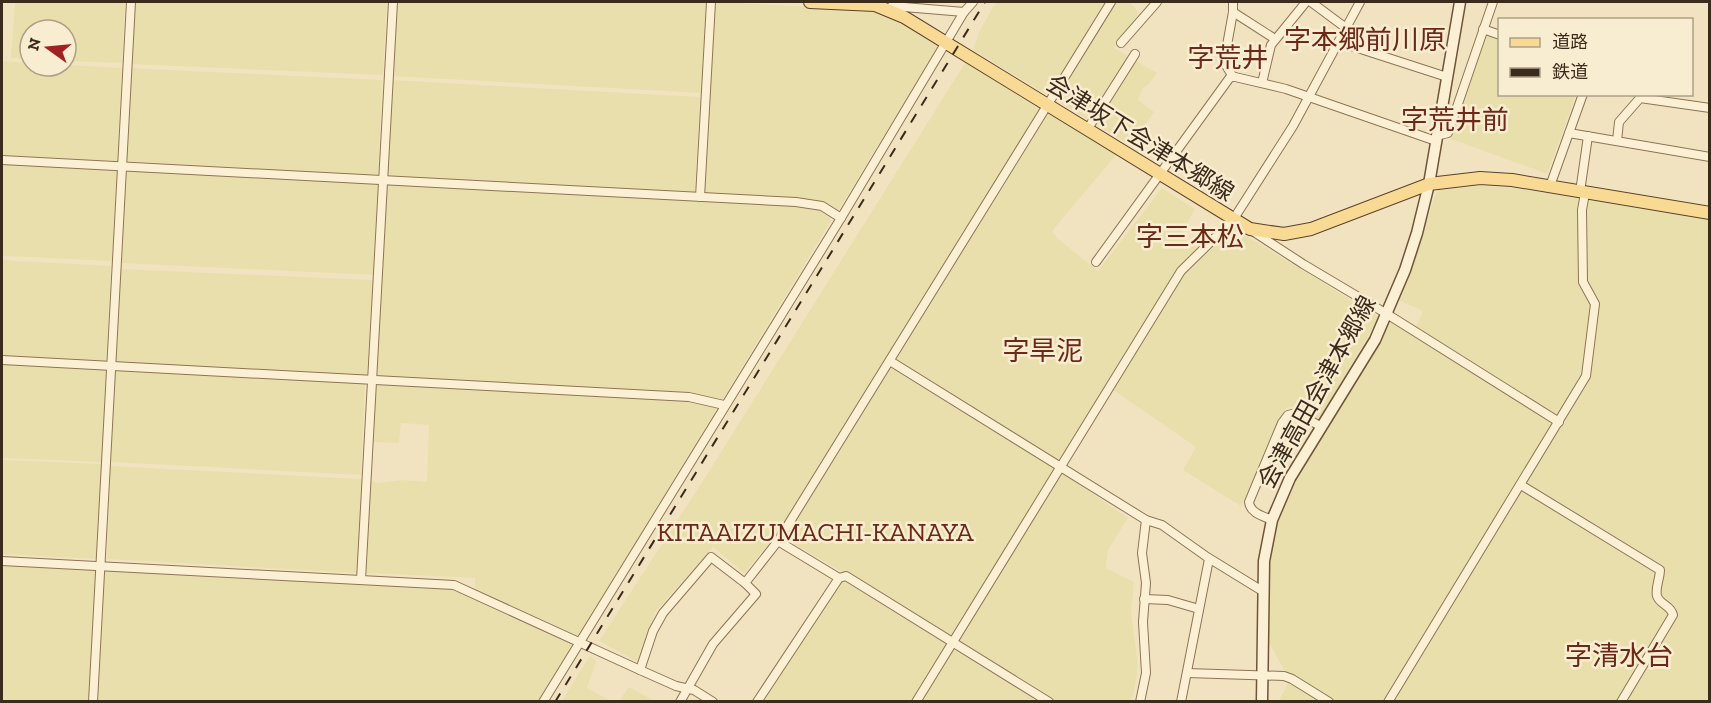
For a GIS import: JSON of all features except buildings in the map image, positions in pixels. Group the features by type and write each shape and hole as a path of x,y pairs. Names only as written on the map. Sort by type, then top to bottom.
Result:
{"main road":[{"name":"会津坂下会津本郷線","path":"810,2 883,6 1160,176 1251,229 1284,234 1311,229 1430,184 1480,178 1512,180 1710,213"},
{"name":"会津高田会津本郷線","path":"1262,702 1265,551 1272,520 1290,478 1375,340 1414,242 1430,184 1460,2"}],"street":[{"path":"93,702 131,2"},
{"path":"361,580 393,2"},
{"path":"700,197 711,2"},
{"path":"543,702 841,218 947,44 964,12 973,2"},
{"path":"745,583 778,541 1111,2"},
{"path":"1121,43 1157,2"},
{"path":"1233,2 1224,62 1233,77 1262,83 1436,138 1448,133 1493,2"},
{"path":"1262,83 1271,45 1306,2"},
{"path":"1311,2 1346,28"},
{"path":"916,702 1181,270 1233,220 1287,135 1360,2"},
{"path":"883,6 964,12"},
{"path":"1233,12 1275,39"},
{"path":"1483,29 1498,34"},
{"path":"1339,42 1447,77"},
{"path":"1087,130 1135,54"},
{"path":"1096,262 1233,77"},
{"path":"1550,186 1582,96"},
{"path":"1617,141 1619,122 1640,98 1710,108"},
{"path":"1569,133 1710,157"},
{"path":"1388,702 1586,376 1595,310 1594,299 1583,282 1582,193 1588,136"},
{"path":"2,160 814,204 822,206 841,218"},
{"path":"1251,229 1303,264 1559,422"},
{"path":"2,360 689,397 724,405"},
{"path":"890,361 1146,520 1162,525 1209,559 1264,592"},
{"path":"1272,520 1254,512 1249,502 1282,423 1288,415 1296,413 1322,427"},
{"path":"1521,485 1660,570 1656,593 1660,602 1673,611 1672,618 1621,702"},
{"path":"1140,702 1146,673 1143,622 1146,583 1142,547 1146,520"},
{"path":"778,541 839,578"},
{"path":"640,670 658,621 711,557 745,583 756,594 714,644 680,702"},
{"path":"1181,702 1209,559"},
{"path":"2,561 454,585 676,686 694,690 713,702"},
{"path":"757,702 839,578 846,576 1049,702"},
{"path":"1144,599 1168,600 1199,609"},
{"path":"1187,673 1284,676 1329,702"}],"shaded area":[{"path":"15,2 125,2 122,63 78,61 78,18 18,18 18,58 11,58"},
{"path":"134,2 387,2 383,75 130,64"},
{"path":"394,2 706,2 701,93 391,76"},
{"path":"714,2 872,10 894,18 939,46 837,212 818,200 705,194 702,189"},
{"path":"996,2 1130,2 1139,13 1114,48 1157,73 1142,89 1138,100 1154,112 1130,145 973,50 979,32"},
{"path":"1487,34 1498,38 1498,96 1576,96 1547,174 1451,139"},
{"path":"2,61 18,62 18,78 78,78 78,66 122,68 117,161 2,155"},
{"path":"965,63 1117,154 1052,231 1057,238 1098,271 1162,188 1195,209 1180,236 1201,250 1233,228 1379,317 1319,421 1296,406 1286,408 1241,506 1183,470 1196,447 1109,387 1055,468 1128,518 1108,550 1106,568 1134,582 1131,611 1138,666 1134,693 1130,701 761,701 846,574 777,534 744,573 713,547 655,612 638,662 599,641 701,484"},
{"path":"130,68 382,80 378,176 125,161"},
{"path":"391,80 700,97 695,192 386,176"},
{"path":"2,163 117,170 112,261 2,256"},
{"path":"126,170 378,184 373,275 121,263"},
{"path":"385,184 813,206 830,217 831,221 579,635 574,636 475,590 475,578 367,573 364,569 370,480 377,483 402,480 427,482 429,425 401,423 399,443 373,442 371,437"},
{"path":"1479,186 1506,187 1709,218 1709,701 1279,701 1292,675 1284,670 1266,637 1267,576 1275,523 1291,484 1391,322 1413,333 1423,311 1398,300 1409,276 1435,195 1439,190"},
{"path":"2,260 111,266 106,362 2,356"},
{"path":"121,269 373,280 367,375 116,362"},
{"path":"2,362 106,367 102,462 2,458"},
{"path":"115,369 365,382 361,475 111,462"},
{"path":"2,460 102,464 97,559 2,554"},
{"path":"110,466 362,479 357,573 107,559"},
{"path":"2,563 452,588 573,644 538,701 2,701"},
{"path":"590,656 596,661 587,688 611,701 562,701"},
{"path":"629,687 655,701 619,701"}],"railway":[{"path":"555,702 985,2"}],"district":[{"name":"字本郷前川原","path":"1365,40"},
{"name":"字荒井","path":"1228,58"},
{"name":"字荒井前","path":"1455,120"},
{"name":"字三本松","path":"1190,237"},
{"name":"字旱泥","path":"1043,351"},
{"name":"KITAAIZUMACHI-KANAYA","path":"815,532"},
{"name":"字清水台","path":"1619,656"}]}
